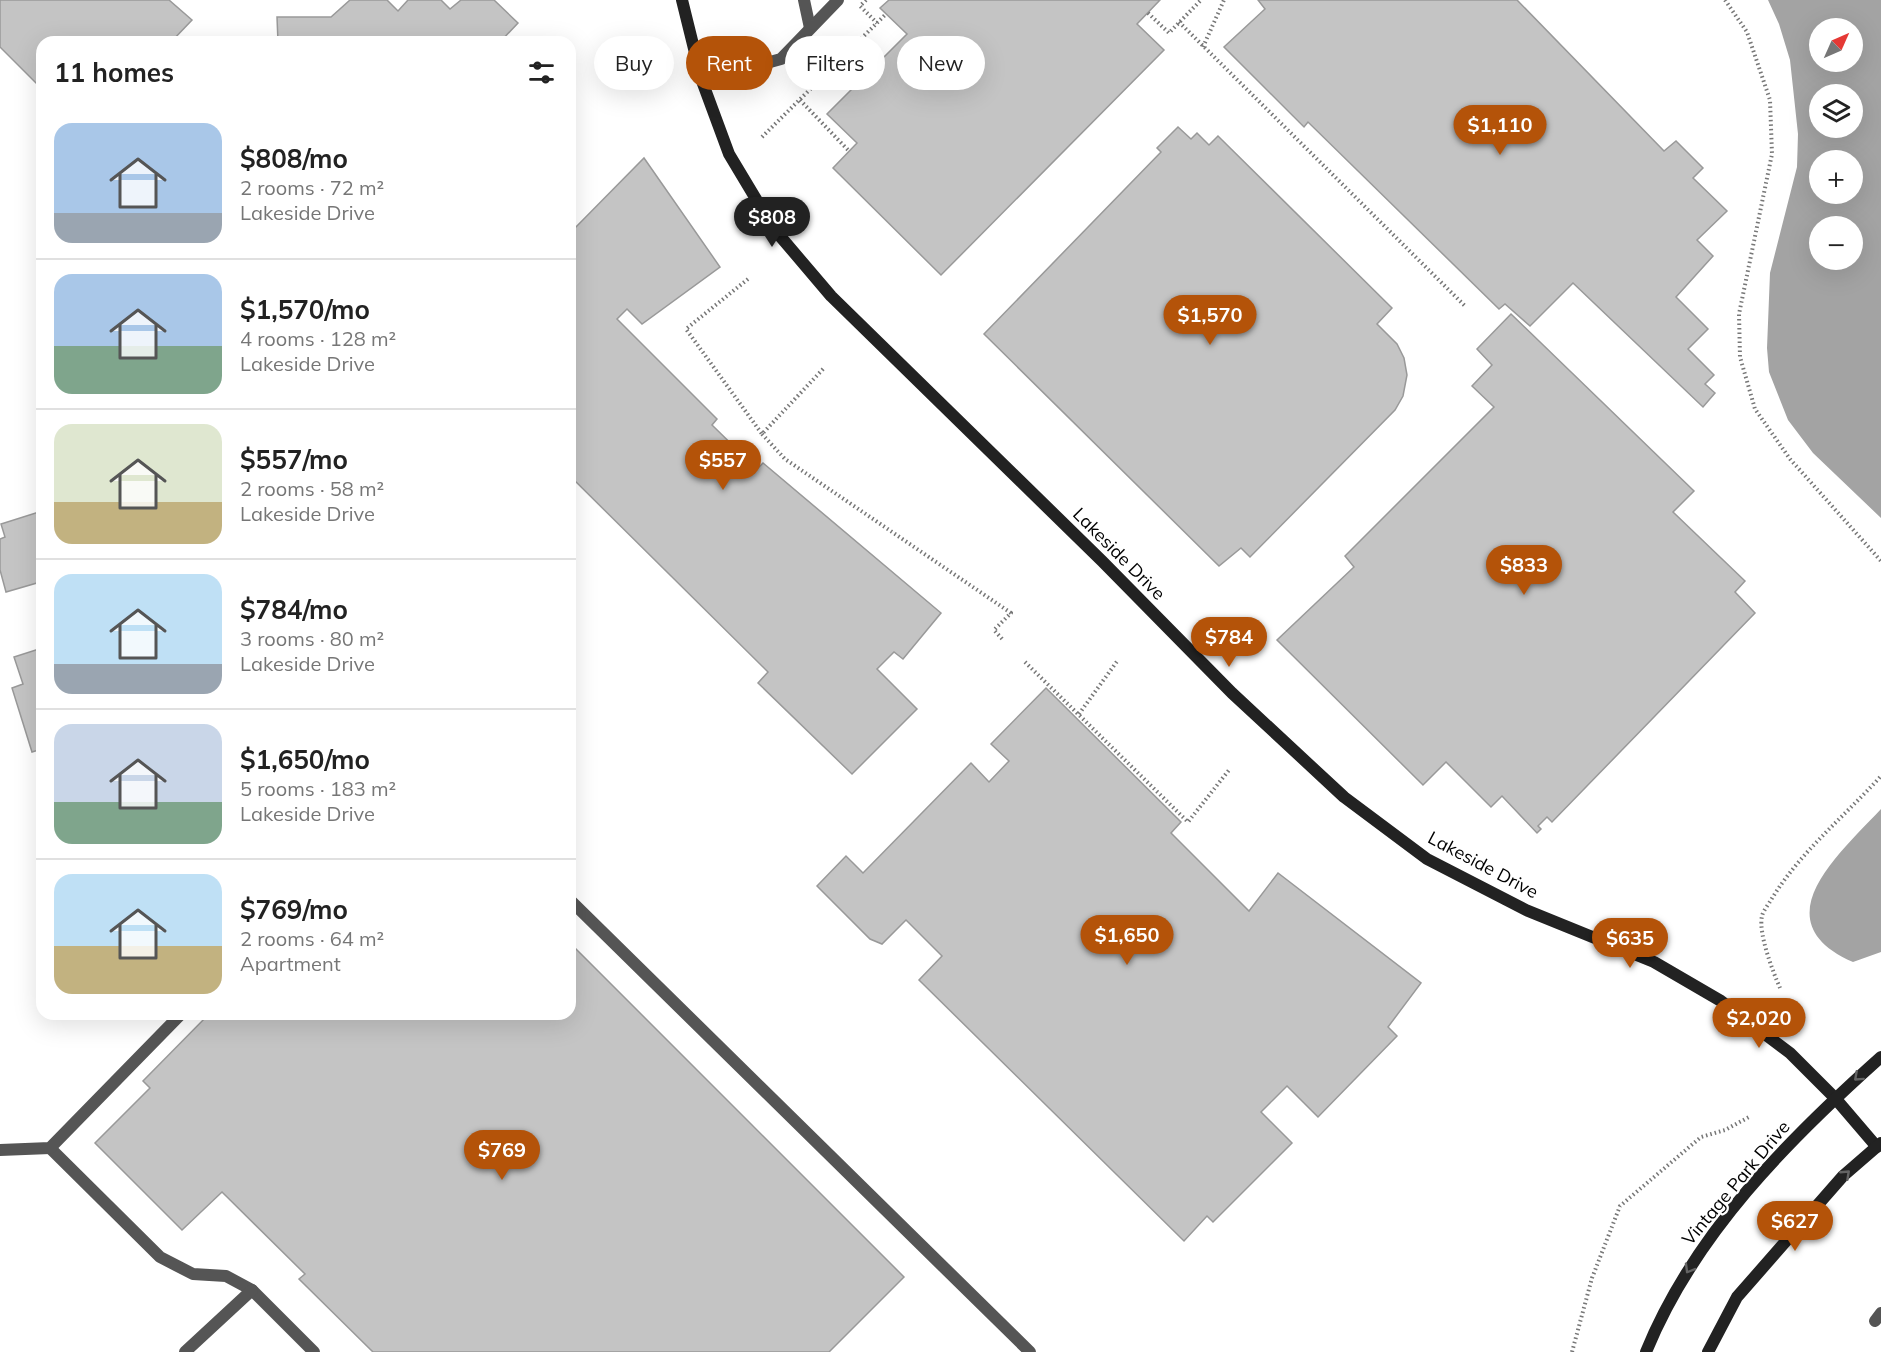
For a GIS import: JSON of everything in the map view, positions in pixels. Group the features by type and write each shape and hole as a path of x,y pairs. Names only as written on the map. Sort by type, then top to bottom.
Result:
{"street":[{"name":"Lakeside Drive","path":"682,0 691,36"},
{"name":"Lakeside Drive","path":"705,90 729,154 774,229 831,296 1102,561 1232,693 1344,797 1427,859 1526,910 1654,963 1721,1001 1790,1053 1880,1147"},
{"name":"Vintage Park Drive","path":"1646,1352 1657,1324 1701,1248 1778,1158 1835,1098 1881,1057"},
{"path":"1708,1352 1737,1297 1843,1176 1880,1147"}],"lane":[{"path":"804,0 810,28"},
{"path":"773,61 781,59 838,0"},
{"path":"576,906 1030,1352"},
{"path":"0,1150 50,1148 175,1020"},
{"path":"50,1148 160,1257 193,1274 226,1276 252,1290 314,1352"},
{"path":"185,1352 252,1290"}],"path":[{"path":"866,0 860,6 877,23"},
{"path":"1148,13 1169,33 1201,0"},
{"path":"1203,47 1224,0"},
{"path":"1725,0 1747,32 1770,99 1772,154 1739,314 1740,357 1755,409 1790,459 1881,561"},
{"path":"762,137 886,14"},
{"path":"1179,22 1466,307"},
{"path":"800,100 849,152"},
{"path":"748,279 686,329 762,434 785,459 1011,613 994,630 1004,640"},
{"path":"762,434 824,368"},
{"path":"1079,714 1118,660"},
{"path":"1025,662 1188,822 1229,770"},
{"path":"1780,988 1768,958 1762,916 1782,882 1814,842 1849,812 1881,776"},
{"path":"1572,1352 1592,1278 1620,1206 1701,1137 1725,1130 1749,1117"}],"shaded area":[{"path":"1768,0 1881,0 1881,518 1813,453 1788,420 1769,372 1767,348 1770,273 1797,167 1798,134 1790,60 1779,24"},
{"path":"1881,809 1881,952 1853,962 1826,946 1812,927 1810,907 1816,887 1829,866"}],"building":[{"path":"0,0 169,0 192,20 177,36 36,36 36,83 0,47"},
{"path":"350,0 387,0 398,11 408,0 441,0 450,9 461,0 494,0 518,23 506,36 278,36 277,17 331,17"},
{"path":"889,0 1160,0 1137,24 1164,50 941,275 833,168 857,143 827,114 851,90 885,90 885,56 897,44 897,90 985,90 985,36 905,36 907,34 880,8"},
{"path":"1258,0 1517,0 1664,151 1676,141 1703,168 1693,178 1727,211 1697,240 1713,256 1676,297 1708,329 1688,349 1714,375 1705,384 1715,393 1703,407 1573,283 1530,326 1505,304 1499,309 1308,122 1304,127 1224,47 1265,9"},
{"path":"1178,127 1191,139 1197,133 1209,145 1218,136 1392,308 1377,324 1397,344 1404,358 1407,375 1403,396 1395,410 1250,557 1241,548 1219,566 984,334 1161,152 1157,148"},
{"path":"644,158 720,267 642,324 627,309 617,319 717,419 712,425 757,469 763,463 941,613 903,659 894,652 877,669 917,709 852,774 758,683 768,672 576,482 576,227"},
{"path":"1511,314 1694,491 1673,512 1745,581 1735,592 1755,613 1552,822 1547,817 1538,826 1541,829 1537,833 1502,796 1491,807 1446,762 1423,785 1277,640 1354,567 1345,556 1494,407 1472,386 1492,365 1477,349"},
{"path":"36,513 36,583 6,592 0,570 0,539 5,537 1,524"},
{"path":"36,650 36,751 32,752 12,688 23,684 14,657"},
{"path":"1046,688 1181,822 1171,833 1249,911 1278,873 1421,983 1388,1027 1397,1036 1318,1117 1287,1086 1261,1112 1292,1143 1213,1222 1207,1216 1184,1241 919,980 942,956 906,920 882,944 870,939 817,886 846,856 863,873 971,763 989,782 1009,761 991,744"},
{"path":"576,949 904,1277 829,1352 373,1352 299,1279 305,1274 222,1192 182,1230 95,1143 150,1088 143,1081 203,1020 576,1020"}]}
